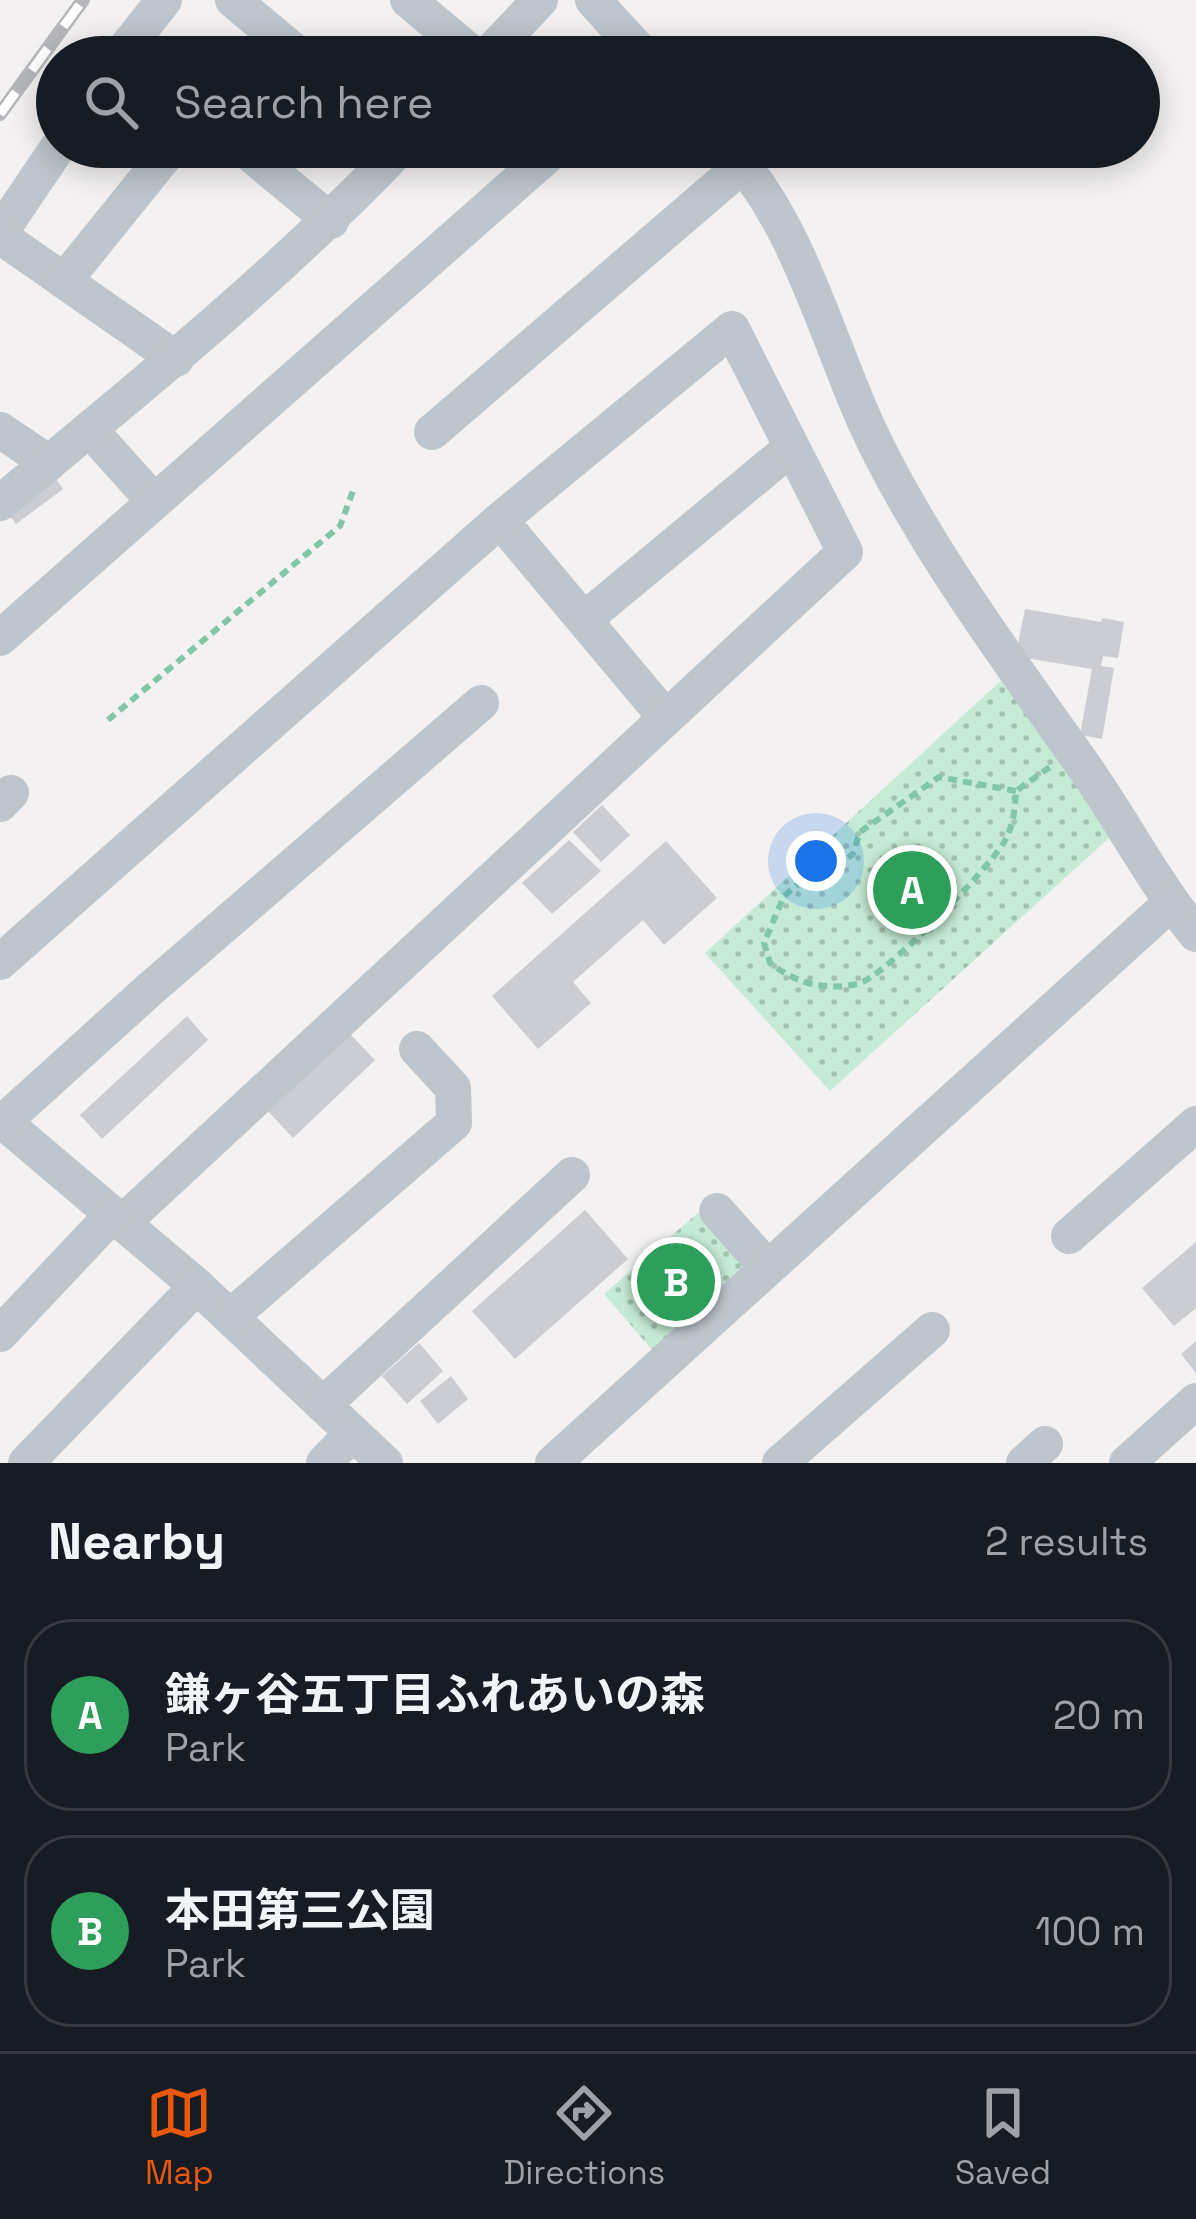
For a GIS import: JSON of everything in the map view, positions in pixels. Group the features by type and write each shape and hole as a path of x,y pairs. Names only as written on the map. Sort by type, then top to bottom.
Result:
{"street":[{"path":"138,36 164,0"},
{"path":"233,0 276,36"},
{"path":"409,0 451,36"},
{"path":"593,0 626,36"},
{"path":"44,168 0,234 176,359"},
{"path":"64,281 155,168"},
{"path":"267,168 331,221"},
{"path":"0,503 176,359 331,221 381,168"},
{"path":"0,638 533,168"},
{"path":"433,432 723,168"},
{"path":"745,168 781,218 853,401 919,528 1196,934"},
{"path":"0,962 500,520 732,329 845,552 118,1218 0,1334"},
{"path":"0,430 49,463"},
{"path":"91,430 153,500"},
{"path":"586,618 791,448"},
{"path":"500,520 666,718"},
{"path":"385,1463 197,1286 5,1130 166,975 481,703"},
{"path":"553,1463 1171,903"},
{"path":"230,1317 454,1123 453,1088 417,1049"},
{"path":"1069,1236 1196,1124"},
{"path":"323,1405 572,1175"},
{"path":"717,1211 767,1268"},
{"path":"26,1463 197,1286"},
{"path":"780,1463 932,1330"},
{"path":"1127,1463 1196,1400"},
{"path":"324,1463 352,1434"}],"path":[{"path":"108,720 340,526 353,491"},
{"path":"1016,791 1014,819 1004,844 878,974 858,984 807,985 770,963 764,943 784,896 804,879 853,854 860,832 939,777 1016,791 1072,750"}],"green space":[{"path":"1007,675 1121,827 830,1091 705,953"},
{"path":"698,1213 747,1269 654,1352 604,1294"}],"building":[{"path":"51,472 63,489 16,524 4,508"},
{"path":"1025,609 1124,622 1118,658 1103,656 1101,666 1114,668 1102,739 1080,735 1092,669 1026,658 1018,644"},
{"path":"602,805 630,835 601,862 573,832"},
{"path":"569,840 601,871 552,914 522,883"},
{"path":"666,841 717,898 664,945 643,920 573,982 591,1003 538,1049 492,996"},
{"path":"187,1016 208,1040 102,1139 80,1115"},
{"path":"347,1031 375,1060 293,1138 266,1109"},
{"path":"585,1210 628,1259 515,1359 472,1311"},
{"path":"1196,1242 1196,1308 1174,1326 1142,1288"},
{"path":"1196,1341 1196,1373 1181,1354"},
{"path":"419,1343 443,1371 407,1404 382,1376"},
{"path":"451,1376 468,1399 438,1424 420,1401"}],"railway":[{"path":"57,36 83,0"},
{"path":"0,114 36,65"}],"place":[{"name":"鎌ヶ谷五丁目ふれあいの森","path":"912,890"},
{"name":"本田第三公園","path":"676,1282"}]}
